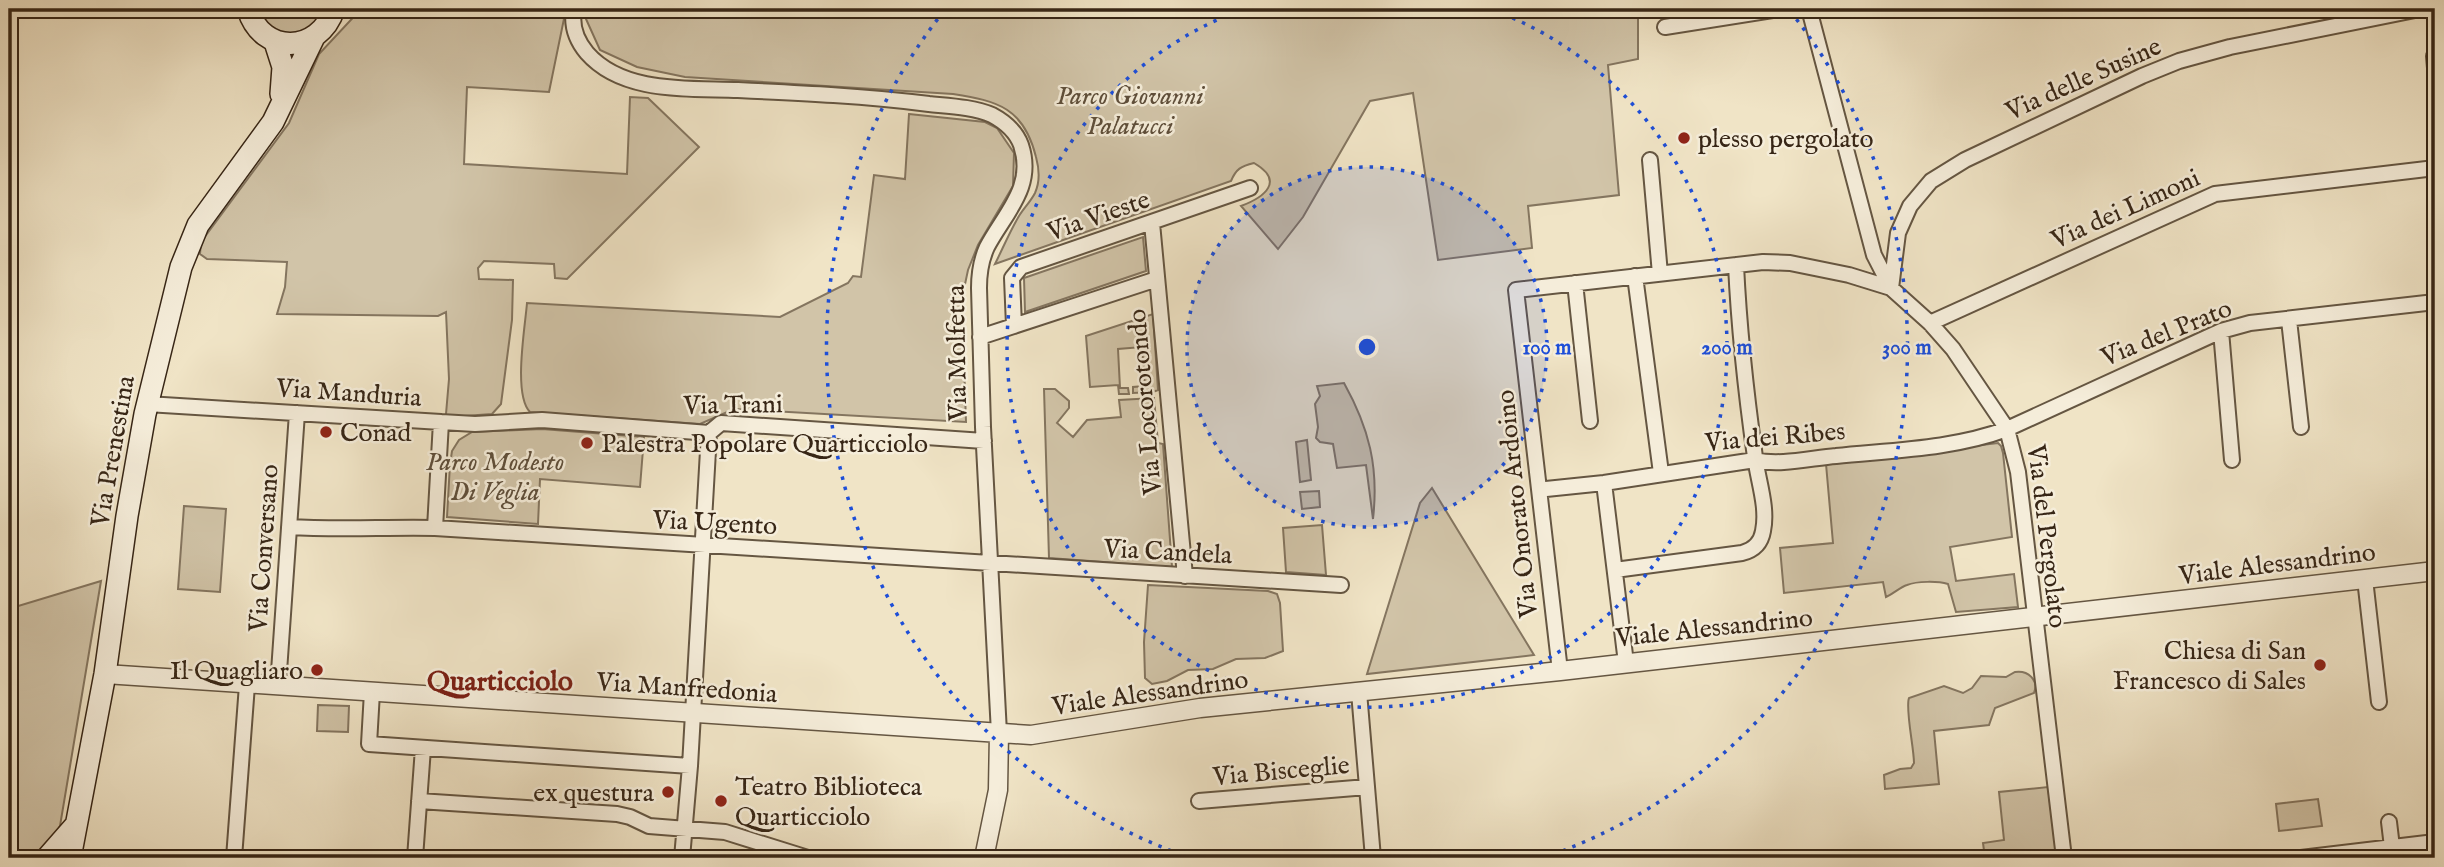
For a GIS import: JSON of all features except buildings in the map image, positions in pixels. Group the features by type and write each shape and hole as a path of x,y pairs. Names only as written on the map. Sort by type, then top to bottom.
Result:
{"main road":[{"path":"248,9 259,29 275,42 292,44 314,37"},
{"name":"Via Prenestina","path":"70,858 104,674 127,516 147,404 188,244 211,205 276,117 314,37 335,10"},
{"name":"Via Prenestina","path":"275,42 283,67 276,117"},
{"path":"47,858 76,824"},
{"name":"Via Prenestina","path":"60,858 76,824"}],"street":[{"path":"1665,27 1780,9"},
{"path":"1809,9 1874,255 1891,288"},
{"name":"Via delle Susine","path":"1891,288 1898,233 1910,206 1931,181 1965,160 2135,79 2179,61 2230,47 2420,9"},
{"name":"Via Molfetta","path":"573,12 577,37 592,58 616,74 649,85 914,102 979,111 1006,124 1020,144 1024,176 1017,201 987,247 980,268 984,441 999,733 998,790 984,858"},
{"path":"1650,160 1660,274"},
{"name":"Via dei Limoni","path":"1930,323 2215,194 2435,168"},
{"name":"Via Vieste","path":"1014,326 1011,284 1017,270 1250,188"},
{"name":"Via Locorotondo","path":"1152,223 1185,576"},
{"name":"Via del Pergolato","path":"1516,290 1736,265 1790,263 1849,275 1891,288 1930,323 1953,349 2007,429 2018,472 2064,858"},
{"path":"1615,570 1738,554 1754,548 1763,533 1765,518 1740,340 1736,265"},
{"path":"1635,276 1661,472"},
{"path":"980,337 1157,279"},
{"path":"1574,283 1590,422"},
{"name":"Via Onorato Ardoino","path":"1516,290 1560,671"},
{"name":"Via del Prato","path":"2007,429 2221,331 2250,323 2435,302"},
{"path":"2289,320 2301,428"},
{"path":"2221,331 2232,460"},
{"name":"Via Manduria","path":"147,404 441,422 435,528"},
{"name":"Via Conversano","path":"278,686 297,413"},
{"name":"Via Trani","path":"441,422 475,424 542,420 709,433 721,423 984,441"},
{"name":"Via dei Ribes","path":"1546,489 1755,460 1766,462 1941,445 1982,438 2007,429"},
{"path":"682,858 690,766 709,433"},
{"path":"1604,483 1626,663"},
{"name":"Via Ugento","path":"289,527 349,530 371,527 435,528 992,565"},
{"name":"Via Candela","path":"992,565 1341,585"},
{"name":"Viale Alessandrino","path":"999,733 1037,735 1174,711 1560,671 2435,570"},
{"path":"2365,579 2379,702"},
{"path":"104,674 247,685 234,858"},
{"name":"Via Manfredonia","path":"247,685 999,733"},
{"path":"372,692 369,744 690,766"},
{"path":"1359,692 1373,858"},
{"path":"415,858 424,748"},
{"name":"Via Bisceglie","path":"1199,801 1367,787"},
{"path":"419,801 617,814 649,826 725,832 808,858"},
{"path":"2389,822 2399,850"},
{"path":"2301,858 2399,850 2435,842"}],"green space":[{"path":"258,9 325,9 310,28 292,34 273,28"},
{"path":"361,9 566,9 549,92 467,87 464,164 627,174 630,97 648,98 699,147 567,279 555,278 554,264 484,261 478,268 479,279 513,280 512,320 501,404 492,414 450,417 446,414 449,379 446,312 438,316 277,314 285,287 287,262 207,259 200,254 201,242 289,123 319,54"},
{"name":"Parco Giovanni Palatucci","path":"586,9 1638,9 1638,59 1608,65 1619,195 1528,206 1532,248 1438,260 1413,93 1370,101 1303,217 1278,249 1241,206 1258,198 1270,182 1263,170 1254,163 1240,169 1231,181 995,264 1016,222 1035,193 1038,180 1037,161 1031,141 1024,127 1007,110 983,100 953,94 685,77 637,67 600,50 586,19"},
{"path":"909,114 985,122 997,128 1014,153 1013,186 978,245 964,289 956,291 955,302 962,306 966,422 734,409 700,424 530,412 525,403 521,377 527,303 780,317 848,283 853,276 861,277 874,175 905,179"},
{"path":"1143,237 1146,271 1025,312 1024,278"},
{"path":"1153,314 1158,390 1133,393 1133,387 1145,386 1142,347 1118,349 1120,388 1128,388 1129,394 1119,394 1118,385 1090,387 1086,336"},
{"path":"1344,383 1360,416 1370,448 1375,482 1373,519 1366,465 1337,468 1333,444 1320,442 1316,438 1318,427 1315,404 1320,396 1317,386"},
{"path":"1044,389 1055,389 1069,401 1069,408 1057,423 1073,437 1087,420 1121,417 1119,400 1154,398 1158,443 1163,444 1172,567 1049,558"},
{"name":"Parco Modesto Di Veglia","path":"542,429 644,437 640,487 540,479 538,524 447,517 452,451 459,440 472,432"},
{"path":"1307,440 1311,480 1300,482 1296,442"},
{"path":"1998,443 2003,453 2012,537 1950,547 1956,581 2014,574 2018,607 1956,612 1948,584 1933,582 1907,585 1886,597 1883,582 1784,593 1780,548 1833,543 1826,464"},
{"path":"1432,488 1534,655 1367,674 1420,503"},
{"path":"1319,491 1320,507 1302,509 1300,492"},
{"path":"184,506 226,509 220,592 178,589"},
{"path":"1322,525 1326,575 1286,572 1283,528"},
{"path":"101,581 60,826 49,844 37,855 9,858 9,584 15,607"},
{"path":"1148,585 1268,591 1277,594 1283,651 1265,658 1236,659 1213,669 1188,670 1167,681 1152,684 1145,678 1144,642"},
{"path":"2015,672 2024,673 2034,680 2034,693 1995,708 1989,725 1934,731 1939,784 1885,789 1884,775 1911,768 1914,763 1909,698 1944,686 1963,693 1972,688 1981,676 2006,677"},
{"path":"318,705 349,706 348,732 317,731"},
{"path":"2048,787 2057,858 1985,858 1983,843 2004,840 1999,792"},
{"path":"2318,799 2322,826 2279,831 2276,804"}],"place":[{"name":"plesso pergolato","path":"1684,138"},
{"name":"Conad","path":"326,432"},
{"name":"Palestra Popolare Quarticciolo","path":"587,443"},
{"name":"Chiesa di San Francesco di Sales","path":"2320,665"},
{"name":"Il Quagliaro","path":"317,670"},
{"name":"ex questura","path":"668,792"},
{"name":"Teatro Biblioteca Quarticciolo","path":"721,801"}],"district":[{"name":"Quarticciolo","path":"500,680"}]}
